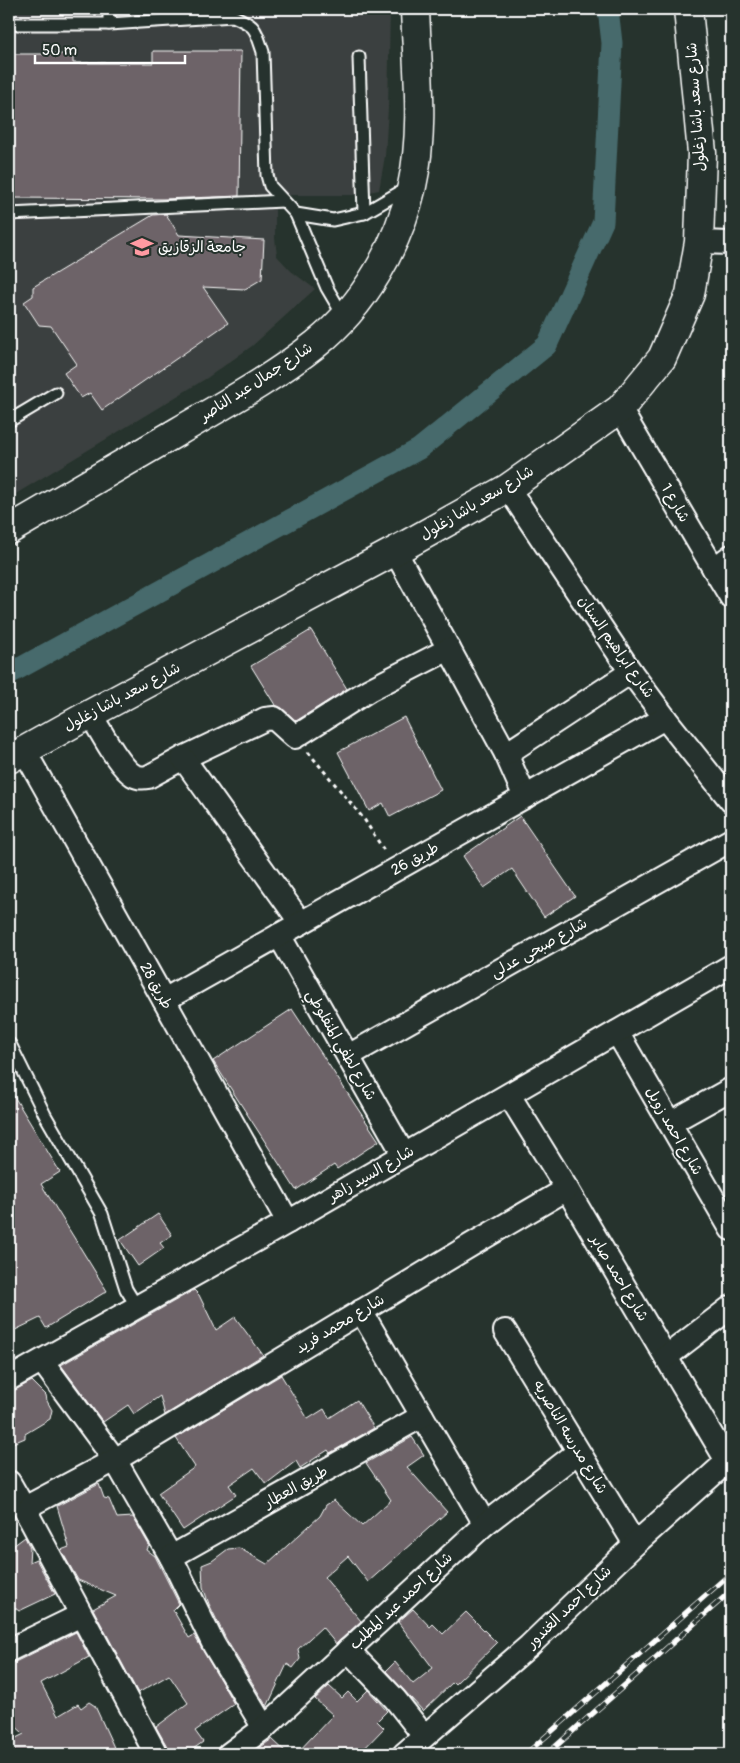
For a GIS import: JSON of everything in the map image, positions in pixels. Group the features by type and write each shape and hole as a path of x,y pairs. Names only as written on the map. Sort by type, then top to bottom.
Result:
{"highway":[{"name":"شارع جمال عبد الناصر","path":"9,530 287,366 317,343 344,317 368,288 387,256 402,221 412,185 418,147 419,118 415,9"},
{"name":"شارع سعد باشا زغلول","path":"16,755 508,488 620,409 662,358 690,294 700,242 702,153 688,9"}],"street":[{"path":"700,242 731,243"},
{"name":"شارع 1","path":"620,409 722,563 731,597"},
{"name":"شارع ابراهيم السنان","path":"508,488 631,672 731,801"},
{"path":"395,551 506,754 525,797"},
{"path":"90,714 125,769 135,777 148,777 265,719 274,718 294,737 369,690 449,649"},
{"path":"506,754 631,672"},
{"name":"طريق 26","path":"164,1000 665,718"},
{"name":"طريق 28","path":"16,755 164,1000 288,1222"},
{"path":"183,758 301,923"},
{"name":"شارع صبحى عدلى","path":"348,1056 731,840"},
{"name":"شارع لطفي المنفلوطي","path":"279,935 404,1155"},
{"name":"شارع السيد زاهر","path":"9,1379 288,1222 731,966"},
{"name":"شارع احمد زويل","path":"617,1032 731,1229"},
{"path":"670,1123 731,1089"},
{"name":"شارع احمد صابر","path":"509,1095 729,1460"},
{"name":"شارع محمد فريد","path":"28,1517 29,1509 34,1503 115,1460 567,1189"},
{"path":"666,1357 731,1307"},
{"path":"361,1311 485,1524"},
{"name":"شارع مدرسه الناصريه","path":"505,1331 635,1544"},
{"path":"42,1361 115,1460 171,1557 214,1646 264,1728"},
{"name":"طريق العطار","path":"171,1557 422,1416"},
{"name":"شارع احمد عبد المطلب","path":"228,1754 264,1728 485,1524 578,1452"},
{"name":"شارع احمد الغندور","path":"404,1754 529,1646 635,1544 729,1460"},
{"path":"9,1482 156,1754"},
{"path":"9,1650 81,1615"},
{"path":"348,1650 395,1699 424,1736"}],"lane":[{"path":"109,9 110,24"},
{"path":"9,24 110,24 169,14 233,16 251,24 258,36 263,52 267,175 270,186 296,214 327,288 344,317"},
{"path":"359,57 364,213"},
{"path":"296,214 333,220 364,213 412,185"},
{"path":"9,214 284,200"},
{"path":"9,420 56,393"},
{"path":"10,1044 46,1115 102,1214 126,1289 137,1306"}],"path":[{"path":"294,737 364,819 397,869"}],"shaded area":[{"name":"جامعة الزقازيق","path":"9,9 390,9 388,108 385,156 379,190 353,195 285,195 275,204 277,256 291,271 315,289 252,346 207,378 9,498"}],"building":[{"path":"153,51 241,51 239,196 163,199 9,198 9,54 73,54 73,63 153,63"},
{"path":"166,214 179,235 264,240 262,279 245,289 203,287 228,323 102,410 90,393 81,398 64,373 77,364 51,326 39,325 24,302 33,296 33,287 153,215"},
{"path":"311,630 347,689 296,721 282,708 275,705 251,666"},
{"path":"404,717 441,790 390,817 383,803 369,811 338,752"},
{"path":"520,816 575,896 544,917 512,869 484,888 463,856"},
{"path":"292,1009 379,1141 337,1169 334,1165 296,1190 213,1061"},
{"path":"9,1088 60,1172 41,1184 107,1291 46,1328 40,1318 9,1333"},
{"path":"158,1214 172,1235 160,1243 164,1248 138,1266 120,1240"},
{"path":"194,1290 199,1295 216,1330 235,1317 263,1355 165,1415 160,1396 134,1414 128,1405 103,1422 61,1365"},
{"path":"281,1375 308,1419 324,1409 329,1418 357,1400 374,1428 330,1453 328,1450 300,1468 296,1461 266,1484 254,1468 229,1485 236,1495 183,1530 158,1493 195,1467 176,1438"},
{"path":"32,1381 46,1395 52,1410 50,1419 25,1434 25,1438 13,1443 9,1435 9,1392"},
{"path":"412,1437 424,1455 407,1467 447,1512 368,1582 348,1556 324,1577 361,1621 336,1644 322,1627 298,1649 300,1659 293,1668 287,1664 267,1707 226,1639 209,1604 203,1587 202,1565 212,1561 228,1549 239,1548 267,1564 320,1516 326,1505 334,1500 362,1526 391,1500 366,1463"},
{"path":"99,1484 104,1498 109,1499 117,1518 133,1517 149,1545 147,1550 155,1556 179,1604 173,1610 189,1638 194,1635 234,1704 195,1731 203,1742 186,1754 169,1754 168,1748 156,1727 188,1703 169,1675 138,1693 93,1609 116,1596 78,1580 61,1550 69,1547 57,1506"},
{"path":"25,1537 30,1548 29,1562 36,1559 55,1594 19,1611 15,1608 9,1610 9,1549"},
{"path":"413,1609 430,1627 433,1624 443,1634 466,1612 497,1643 455,1684 453,1682 423,1711 386,1671 395,1662 413,1684 433,1668 398,1622"},
{"path":"76,1632 89,1657 41,1683 58,1716 78,1704 81,1708 89,1702 95,1706 117,1754 16,1754 10,1741 24,1734 9,1720 9,1663 15,1662"},
{"path":"329,1686 342,1698 348,1692 357,1701 368,1690 387,1711 377,1721 384,1728 359,1754 296,1754 333,1715 315,1699"},
{"path":"272,1739 288,1754 251,1754"}],"waterway":[{"path":"9,674 419,449 547,345 603,222 612,43 608,9"}],"railway":[{"path":"526,1754 731,1573"},
{"path":"547,1754 731,1591"}],"place":[{"name":"جامعة الزقازيق","path":"142,247"}]}
